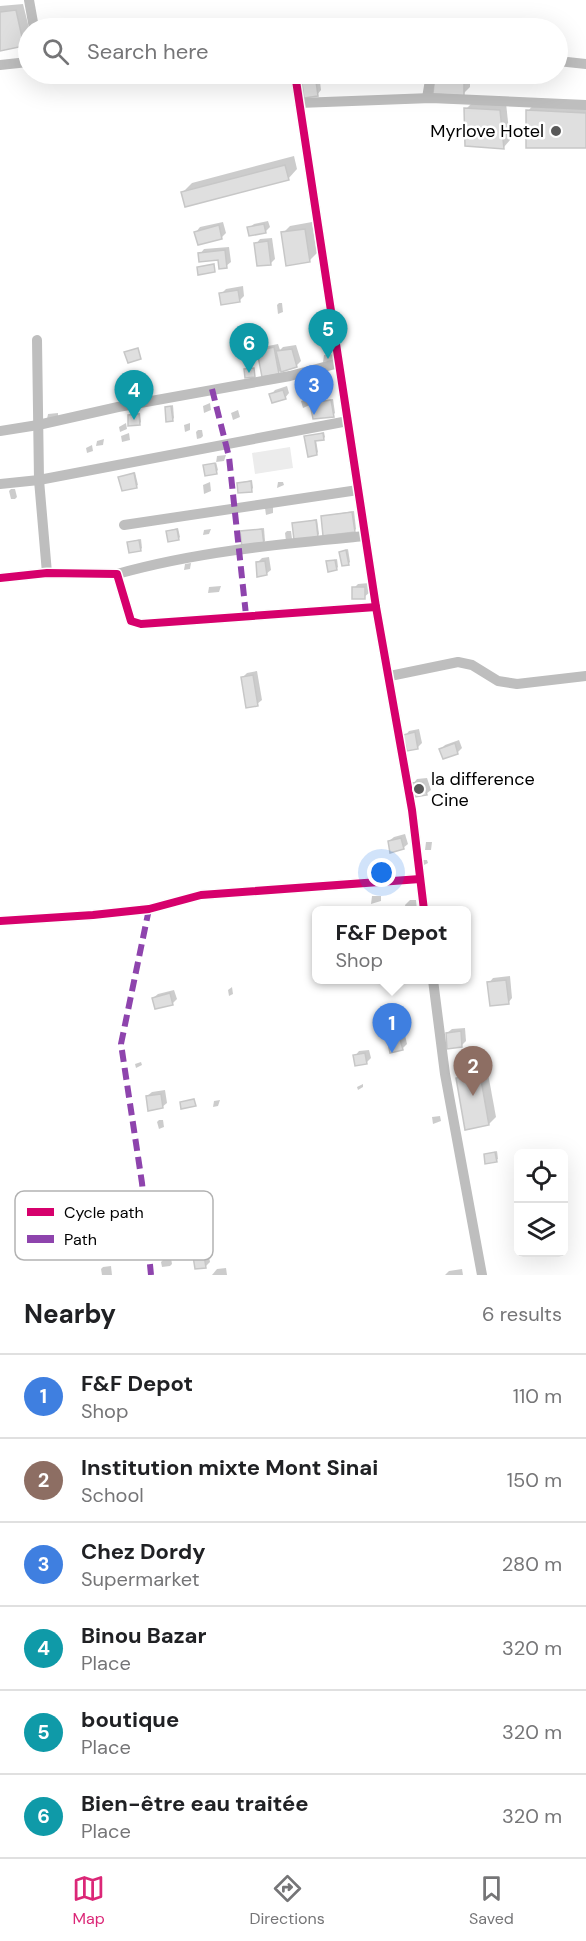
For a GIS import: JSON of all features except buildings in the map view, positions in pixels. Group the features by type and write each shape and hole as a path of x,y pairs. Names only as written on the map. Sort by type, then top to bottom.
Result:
{"street":[{"path":"29,0 32,18"},
{"path":"568,62 586,64"},
{"path":"0,65 18,63"},
{"path":"296,84 376,607 412,810 423,906"},
{"path":"427,98 429,84"},
{"path":"299,102 427,98 586,105"},
{"path":"37,340 39,480 47,573"},
{"path":"0,431 290,376 339,363"},
{"path":"0,484 39,480 348,421"},
{"path":"124,525 358,490"},
{"path":"0,578 47,573 117,574 162,561 238,548 365,536"},
{"path":"117,574 131,621 141,624 376,607"},
{"path":"390,676 458,662 472,665 498,681 517,684 586,676"},
{"path":"0,921 149,909 201,896 420,879"},
{"path":"433,984 444,1074 482,1275"}],"shaded area":[{"path":"290,447 293,468 255,474 252,453"}],"marked path":[{"path":"212,389 229,457 246,615"},
{"path":"143,1191 121,1044 149,909"},
{"path":"150,1260 151,1275"}],"cycle path":[{"path":"297,84 376,607 412,810 424,906"},
{"path":"0,578 47,573 117,574 131,621 141,624 376,607"},
{"path":"0,921 149,909 201,895 420,879"}],"place":[{"name":"Myrlove Hotel","path":"556,131"},
{"name":"boutique","path":"328,359"},
{"name":"Bien-être eau traitée","path":"249,373"},
{"name":"Chez Dordy","path":"314,415"},
{"name":"Binou Bazar","path":"134,420"},
{"name":"la difference Cine","path":"419,789"},
{"name":"F&F Depot","path":"392,1053"},
{"name":"Institution mixte Mont Sinai","path":"473,1096"}]}
